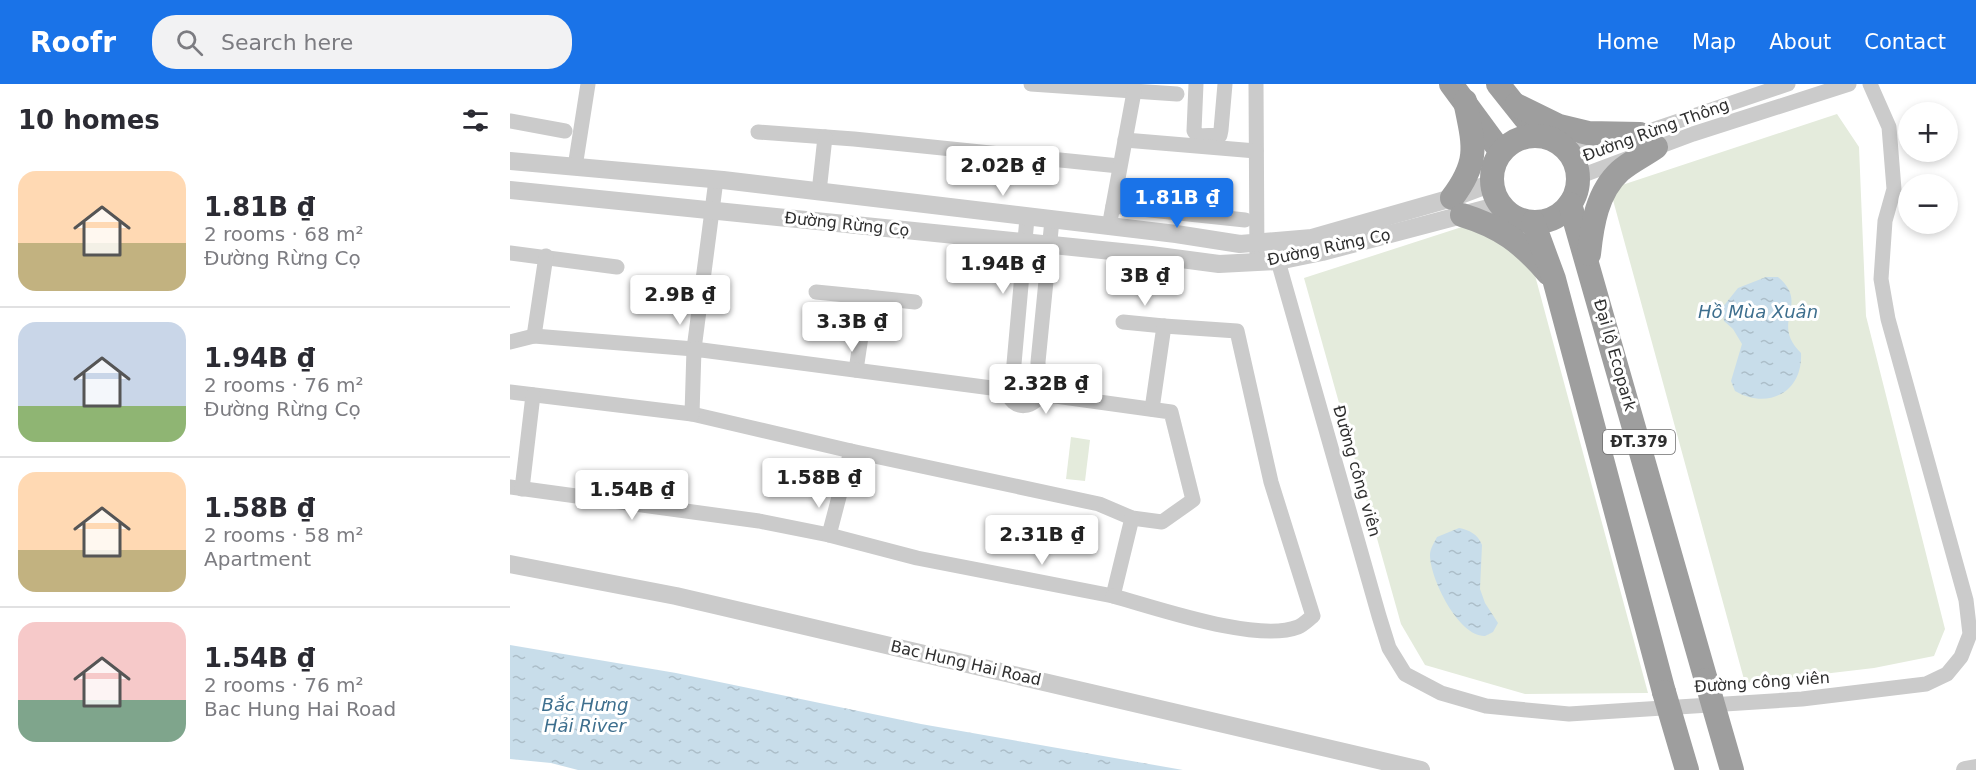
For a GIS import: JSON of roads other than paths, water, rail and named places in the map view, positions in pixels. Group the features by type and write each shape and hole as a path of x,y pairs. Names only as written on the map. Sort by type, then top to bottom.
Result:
{"highway":[{"path":"1498,84 1537,136"},
{"path":"1458,93 1502,152"},
{"path":"1458,93 1473,157 1457,207 1508,234 1527,249 1554,279"},
{"path":"1515,105 1559,126 1588,133 1648,141"},
{"path":"1537,136 1551,138 1569,153 1578,177 1578,187 1563,213 1550,220 1533,222 1520,220 1507,213 1496,194 1495,164 1502,152 1518,140 1537,136"},
{"path":"1588,262 1592,226 1603,192 1648,141"},
{"name":"Đại lộ Ecopark","path":"1570,204 1732,770"},
{"name":"ĐT.379","path":"1533,222 1554,279 1664,692 1687,770"}],"street":[{"path":"575,167 588,84"},
{"path":"1031,84 1177,94"},
{"path":"1196,84 1194,131 1198,136 1215,137 1220,135 1221,130 1225,84"},
{"path":"1256,84 1257,253"},
{"name":"Đường Rừng Thông","path":"1578,177 1648,141 1788,84"},
{"name":"Đường Rừng Thông","path":"1569,153 1648,141 1849,84"},
{"name":"Đường công viên","path":"1278,261 1378,616 1389,648 1405,674 1442,693 1486,706 1569,714 1802,699 1926,684 1947,674 1961,657 1970,634 1966,600 1888,319 1881,279 1885,221 1894,189 1889,127 1870,84"},
{"path":"1109,227 1134,92"},
{"path":"510,121 565,131"},
{"path":"758,132 1119,166"},
{"path":"819,192 825,137"},
{"path":"1125,140 1256,151"},
{"name":"Đường Rừng Cọ","path":"510,161 716,180 1240,244 1278,261 1496,194"},
{"path":"692,414 694,349 716,180"},
{"name":"Đường Rừng Cọ","path":"510,190 1049,244 1219,264 1288,242 1457,207"},
{"path":"1113,206 1245,220"},
{"path":"1027,218 1010,382 1013,402 1022,406 1031,405 1040,387 1038,362 1052,220"},
{"path":"1278,261 1288,242"},
{"path":"510,253 616,267"},
{"path":"534,336 546,256"},
{"path":"816,292 915,302"},
{"path":"856,370 867,297"},
{"path":"533,395 516,488 759,521 829,535 917,558 1113,596 1232,627 1276,630 1298,627 1313,616 1270,482 1237,331 1123,322"},
{"path":"1152,409 1164,326"},
{"path":"510,342 534,336 694,349 856,370 1010,382 1025,372 1040,387 1171,412 1193,500 1162,522 1132,518 1099,504 851,452 692,414 510,392"},
{"path":"829,535 851,452"},
{"path":"1113,596 1132,518"},
{"name":"Bac Hung Hai Road","path":"510,564 676,596 1421,770"},
{"path":"1965,770 1976,768"}],"water":[{"name":"Hồ Mùa Xuân","path":"1766,277 1778,277 1787,287 1791,296 1789,332 1792,342 1801,353 1800,367 1789,388 1781,394 1759,399 1735,391 1731,381 1742,344 1733,329 1724,321 1722,308 1738,288"},
{"path":"1459,528 1473,533 1482,545 1480,589 1485,603 1498,623 1493,632 1485,636 1475,634 1456,617 1441,591 1431,565 1430,553 1437,537"},
{"name":"Bắc Hưng Hải River","path":"510,645 676,673 921,724 1183,770 578,770 551,763 510,759"}]}
